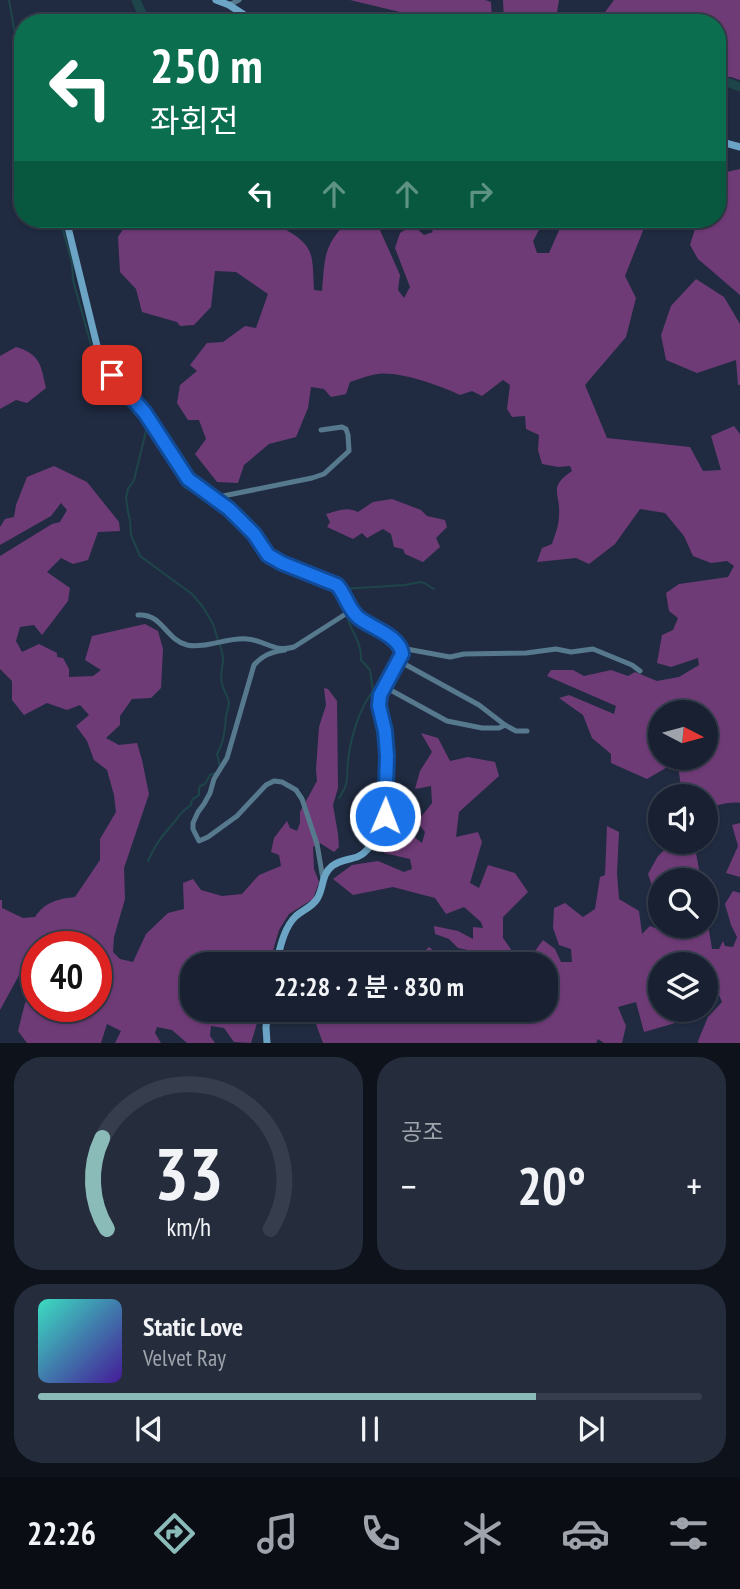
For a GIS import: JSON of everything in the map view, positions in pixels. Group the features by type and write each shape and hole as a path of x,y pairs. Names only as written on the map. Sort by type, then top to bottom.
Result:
{"street":[{"path":"216,0 243,14"},
{"path":"229,5 239,0"},
{"path":"68,228 100,358 145,413 188,479 229,509 254,534 268,555 337,585 348,607 358,617 401,648 402,654 380,695 379,706 387,756 385,816 380,829 361,856 343,860 325,873 318,898 289,925 280,952"},
{"path":"211,497 324,474 349,451 348,435 342,427 321,430"},
{"path":"323,880 317,844 302,799 296,790 282,782 274,781 266,785 237,816 208,837 199,841 193,823 227,758 254,665 260,657 293,646 352,610"},
{"path":"138,615 147,614 154,618 173,637 185,644 244,638 285,650"},
{"path":"401,648 450,657 464,653 526,653 556,649 571,652 593,649 640,671"},
{"path":"398,661 479,705 516,731 527,731"},
{"path":"385,687 447,721 482,727 499,728 505,725"},
{"path":"267,1022 267,1043"}],"shaded area":[{"path":"350,0 491,2 492,14 408,14"},
{"path":"503,0 559,0 557,14 504,14"},
{"path":"614,0 740,0 740,80 726,77 726,14 604,14"},
{"path":"740,169 740,295 698,259 690,245 695,228 726,228 726,172"},
{"path":"124,228 283,228 301,240 310,252 314,290 322,291 327,252 341,228 379,228 400,275 398,290 404,298 410,287 395,248 400,233 408,228 416,228 424,235 433,232 431,228 540,228 533,241 537,253 549,253 560,228 644,228 625,276 636,298 626,337 585,385 607,438 690,447 703,471 721,470 711,436 734,426 740,434 740,803 718,805 718,784 681,784 679,770 718,770 718,700 648,700 648,770 662,770 647,779 611,763 611,754 592,738 583,715 559,698 569,695 614,714 616,706 547,676 551,670 573,670 584,676 611,670 628,676 635,672 657,681 679,677 699,665 698,658 671,667 657,663 662,635 673,630 678,618 669,611 666,593 679,584 728,577 734,566 727,561 711,563 693,556 684,536 665,513 640,509 615,544 589,564 576,558 537,562 542,548 552,544 557,530 557,486 572,471 570,466 542,464 538,450 539,435 526,429 525,416 512,417 507,409 510,385 503,380 482,396 472,391 460,395 420,380 387,374 371,375 350,382 346,394 331,397 324,389 311,387 308,408 296,437 269,444 244,465 238,483 217,482 195,454 206,439 199,420 188,420 177,403 180,385 197,371 190,365 207,343 223,342 245,326 256,328 268,294 236,272 215,271 211,307 194,325 180,326 177,322 142,312 136,289 120,272 118,237"},
{"path":"696,279 724,297 740,324 740,385 736,360 697,373 666,360 661,335 671,306"},
{"path":"16,347 35,357 43,373 46,388 27,403 16,400 0,409 0,356"},
{"path":"54,466 87,482 119,522 120,531 98,532 88,560 73,564 61,558 47,572 70,588 68,601 42,635 34,625 20,627 16,641 22,652 39,644 57,653 57,657 63,658 69,669 69,677 93,676 101,670 85,660 92,636 145,624 158,631 163,649 161,688 151,698 132,699 120,716 120,725 106,738 119,745 137,743 149,794 124,868 125,899 114,937 113,952 120,959 133,962 146,934 168,913 184,909 183,883 193,879 201,890 222,896 242,894 259,875 281,866 279,855 271,852 274,838 287,821 290,828 297,831 300,812 317,781 319,727 326,705 324,688 328,689 337,701 338,788 333,805 339,847 334,852 320,843 313,847 314,869 319,882 313,899 289,914 279,930 273,952 180,952 180,1022 257,1022 251,1043 234,1042 224,1028 211,1026 210,1036 215,1043 187,1043 172,1030 157,1027 155,1033 161,1043 115,1043 121,1031 107,1024 101,1043 27,1043 18,1031 21,1019 21,1022 112,1022 112,931 21,931 21,972 0,1010 0,900 2,908 23,918 35,917 52,902 75,897 100,860 100,839 116,812 107,770 94,760 87,741 76,726 89,715 80,705 67,710 47,703 24,715 12,700 12,681 0,669 0,556 52,524 60,522 67,510 61,503 51,516 0,545 0,527 5,519 14,517 27,477"},
{"path":"392,499 421,510 427,516 445,520 447,527 436,538 440,547 423,562 405,554 403,549 394,547 391,534 383,529 367,538 362,533 353,539 327,527 330,522 326,514 346,509 358,512 373,502"},
{"path":"421,733 438,738 450,761 468,757 495,762 499,776 459,812 456,837 478,832 482,842 470,883 479,888 488,865 515,873 528,892 503,917 503,938 513,952 477,952 458,948 449,939 435,934 434,926 458,931 473,939 473,927 483,928 481,922 464,907 446,914 435,898 393,887 353,895 333,879 352,865 378,861 404,872 412,869 410,859 384,853 392,835 406,831 422,843 425,832 417,822 432,803 431,786 415,789 420,771 432,752"},
{"path":"740,823 740,877 726,873 738,846 732,825"},
{"path":"607,826 619,832 619,899 639,911 642,934 648,928 648,938 710,938 712,949 719,949 723,941 725,946 733,947 737,937 725,904 733,891 740,893 740,1043 698,1043 706,1022 718,1022 718,1006 722,1002 718,996 718,952 648,952 648,1022 679,1022 644,1032 636,1002 618,1007 626,1026 622,1043 604,1043 598,1039 596,1043 323,1043 316,1024 558,1022 558,956 561,962 572,962 571,949 559,945 553,928 554,908 565,903 583,917 595,909 600,877 605,875"},
{"path":"696,854 699,868 651,868 658,856"},
{"path":"543,940 556,952 534,952"}],"waterway":[{"path":"9,0 14,28"},
{"path":"136,0 142,14"},
{"path":"726,82 740,87"},
{"path":"62,228 72,263 73,280 97,366 142,418 184,487 214,504 249,536 260,555 294,572"},
{"path":"147,427 134,480 126,498 131,535 140,556 192,594 203,607 218,640"},
{"path":"343,589 420,582 434,589"},
{"path":"331,586 337,590 345,611"},
{"path":"339,798 346,783 349,751 356,724 373,691 370,670 361,660 358,643 347,617"},
{"path":"220,645 223,659 221,681 229,703 223,740 217,754 220,766"},
{"path":"148,861 164,834 191,805 192,799 199,795 200,786 215,773"}],"route":[{"path":"112,375 145,413 188,479 229,509 254,534 268,555 337,585 348,607 358,617 401,648 402,654 396,668 380,695 379,706 387,756 385,816"}]}
